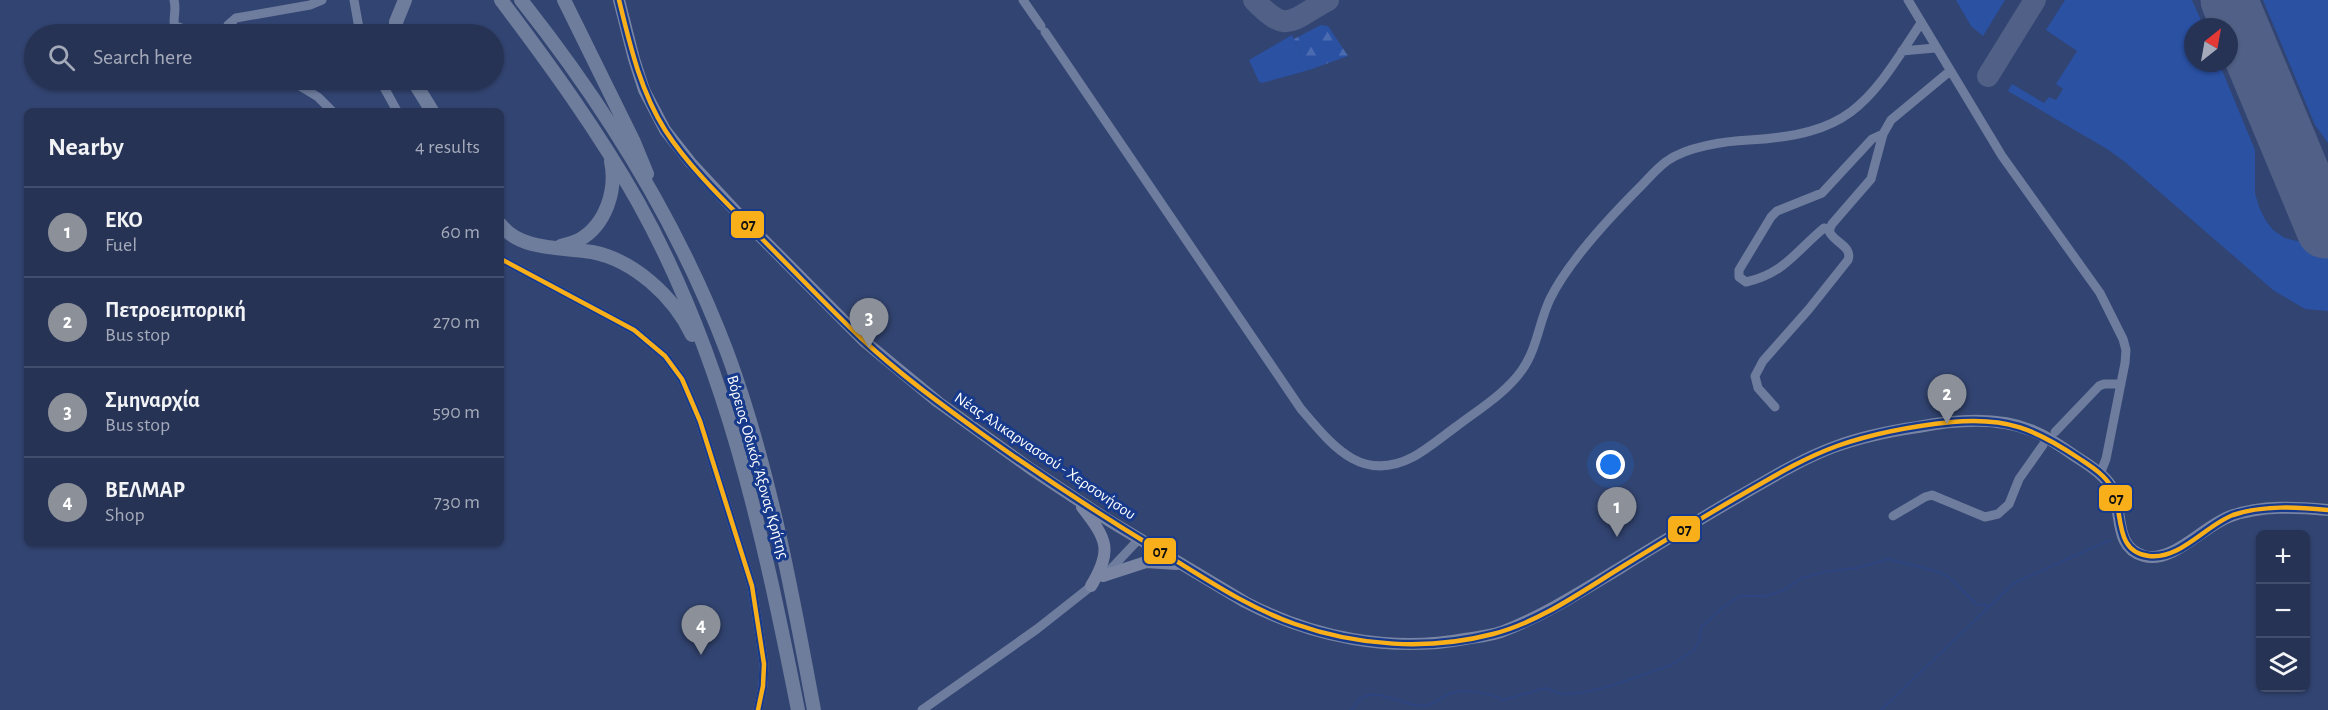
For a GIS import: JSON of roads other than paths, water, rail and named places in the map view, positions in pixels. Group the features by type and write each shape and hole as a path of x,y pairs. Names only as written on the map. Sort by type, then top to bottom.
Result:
{"highway":[{"path":"396,24 405,0"},
{"name":"Βόρειος Οδικός Άξονας Κρήτης","path":"501,0 569,91 608,151 639,204 690,311 714,372 753,499 798,710"},
{"name":"Βόρειος Οδικός Άξονας Κρήτης","path":"521,0 595,102 665,217 708,303 747,410 792,596 814,710"},
{"path":"564,0 633,140 665,217"},
{"path":"419,90 430,108"},
{"path":"559,247 579,239 593,229 603,214 611,197 613,181 608,151"},
{"path":"504,228 519,240 539,246 595,253 622,263 649,281 673,304 699,351 753,499"}],"main road":[{"name":"Νέας Αλικαρνασσού - Χερσονήσου","path":"620,0 634,59 650,104 665,130 691,163 864,341 964,422 1076,499 1179,564 1265,612 1309,629 1374,643 1440,644 1498,633 1534,617 1782,472 1822,452 1866,438 1938,424 1975,421 2004,423 2030,429 2043,436 2100,474 2114,493 2125,542 2135,553 2148,557 2157,557 2170,552 2217,522 2241,513 2268,508 2328,510"},
{"path":"1076,499 1100,530 1106,548 1102,566 1091,586"},
{"path":"1103,576 1146,562 1179,564"}],"street":[{"path":"172,24 176,10 174,0"},
{"path":"229,24 236,18 309,5 322,0"},
{"path":"354,0 358,24"},
{"path":"1023,0 1301,409 1328,440 1344,454 1372,466 1387,467 1414,457 1472,414 1520,374 1531,353 1549,301 1564,276 1611,216 1668,160 1700,148 1730,141 1794,136 1831,125 1855,111 1866,100 1921,23"},
{"path":"1908,0 2007,164 2100,293 2116,322 2126,350 2106,459 2100,474"},
{"path":"1902,51 1935,48"},
{"path":"1775,407 1758,388 1755,376 1763,361 1848,260 1850,256 1848,250 1832,237 1830,229 1838,216 1871,179 1882,134 1891,120 1950,71"},
{"path":"306,90 329,108"},
{"path":"385,90 395,108"},
{"path":"1830,229 1824,228 1791,260 1764,278 1746,282 1739,277 1739,270 1777,211 1822,192 1872,139 1882,134"},
{"path":"504,261 634,330 665,356 682,379 700,422 752,586 764,664 758,710"},
{"path":"2055,432 2099,386 2121,384"},
{"path":"1893,516 1925,496 1932,495 1985,517 1998,514 2009,504 2019,479 2043,445"},
{"path":"922,710 1029,635 1103,576 1139,539"}],"waterway":[{"path":"1881,710 2014,583 2110,540"},
{"path":"1351,710 1360,699 1368,695 1384,696 1420,706 1431,704 1449,694 1461,691 1484,693 1503,700 1546,688 1561,694 1581,693 1611,686 1671,665 1694,650 1700,640 1701,628 1739,596 1766,596 1784,590 1802,578 1824,572 1857,568 1888,559 1936,571 1949,577 1976,604 1990,606"}],"place":[{"name":"Σμηναρχία","path":"869,348"},
{"name":"Πετροεμπορική","path":"1947,424"},
{"name":"EKO","path":"1617,537"},
{"name":"ΒΕΛΜΑΡ","path":"701,655"}]}
